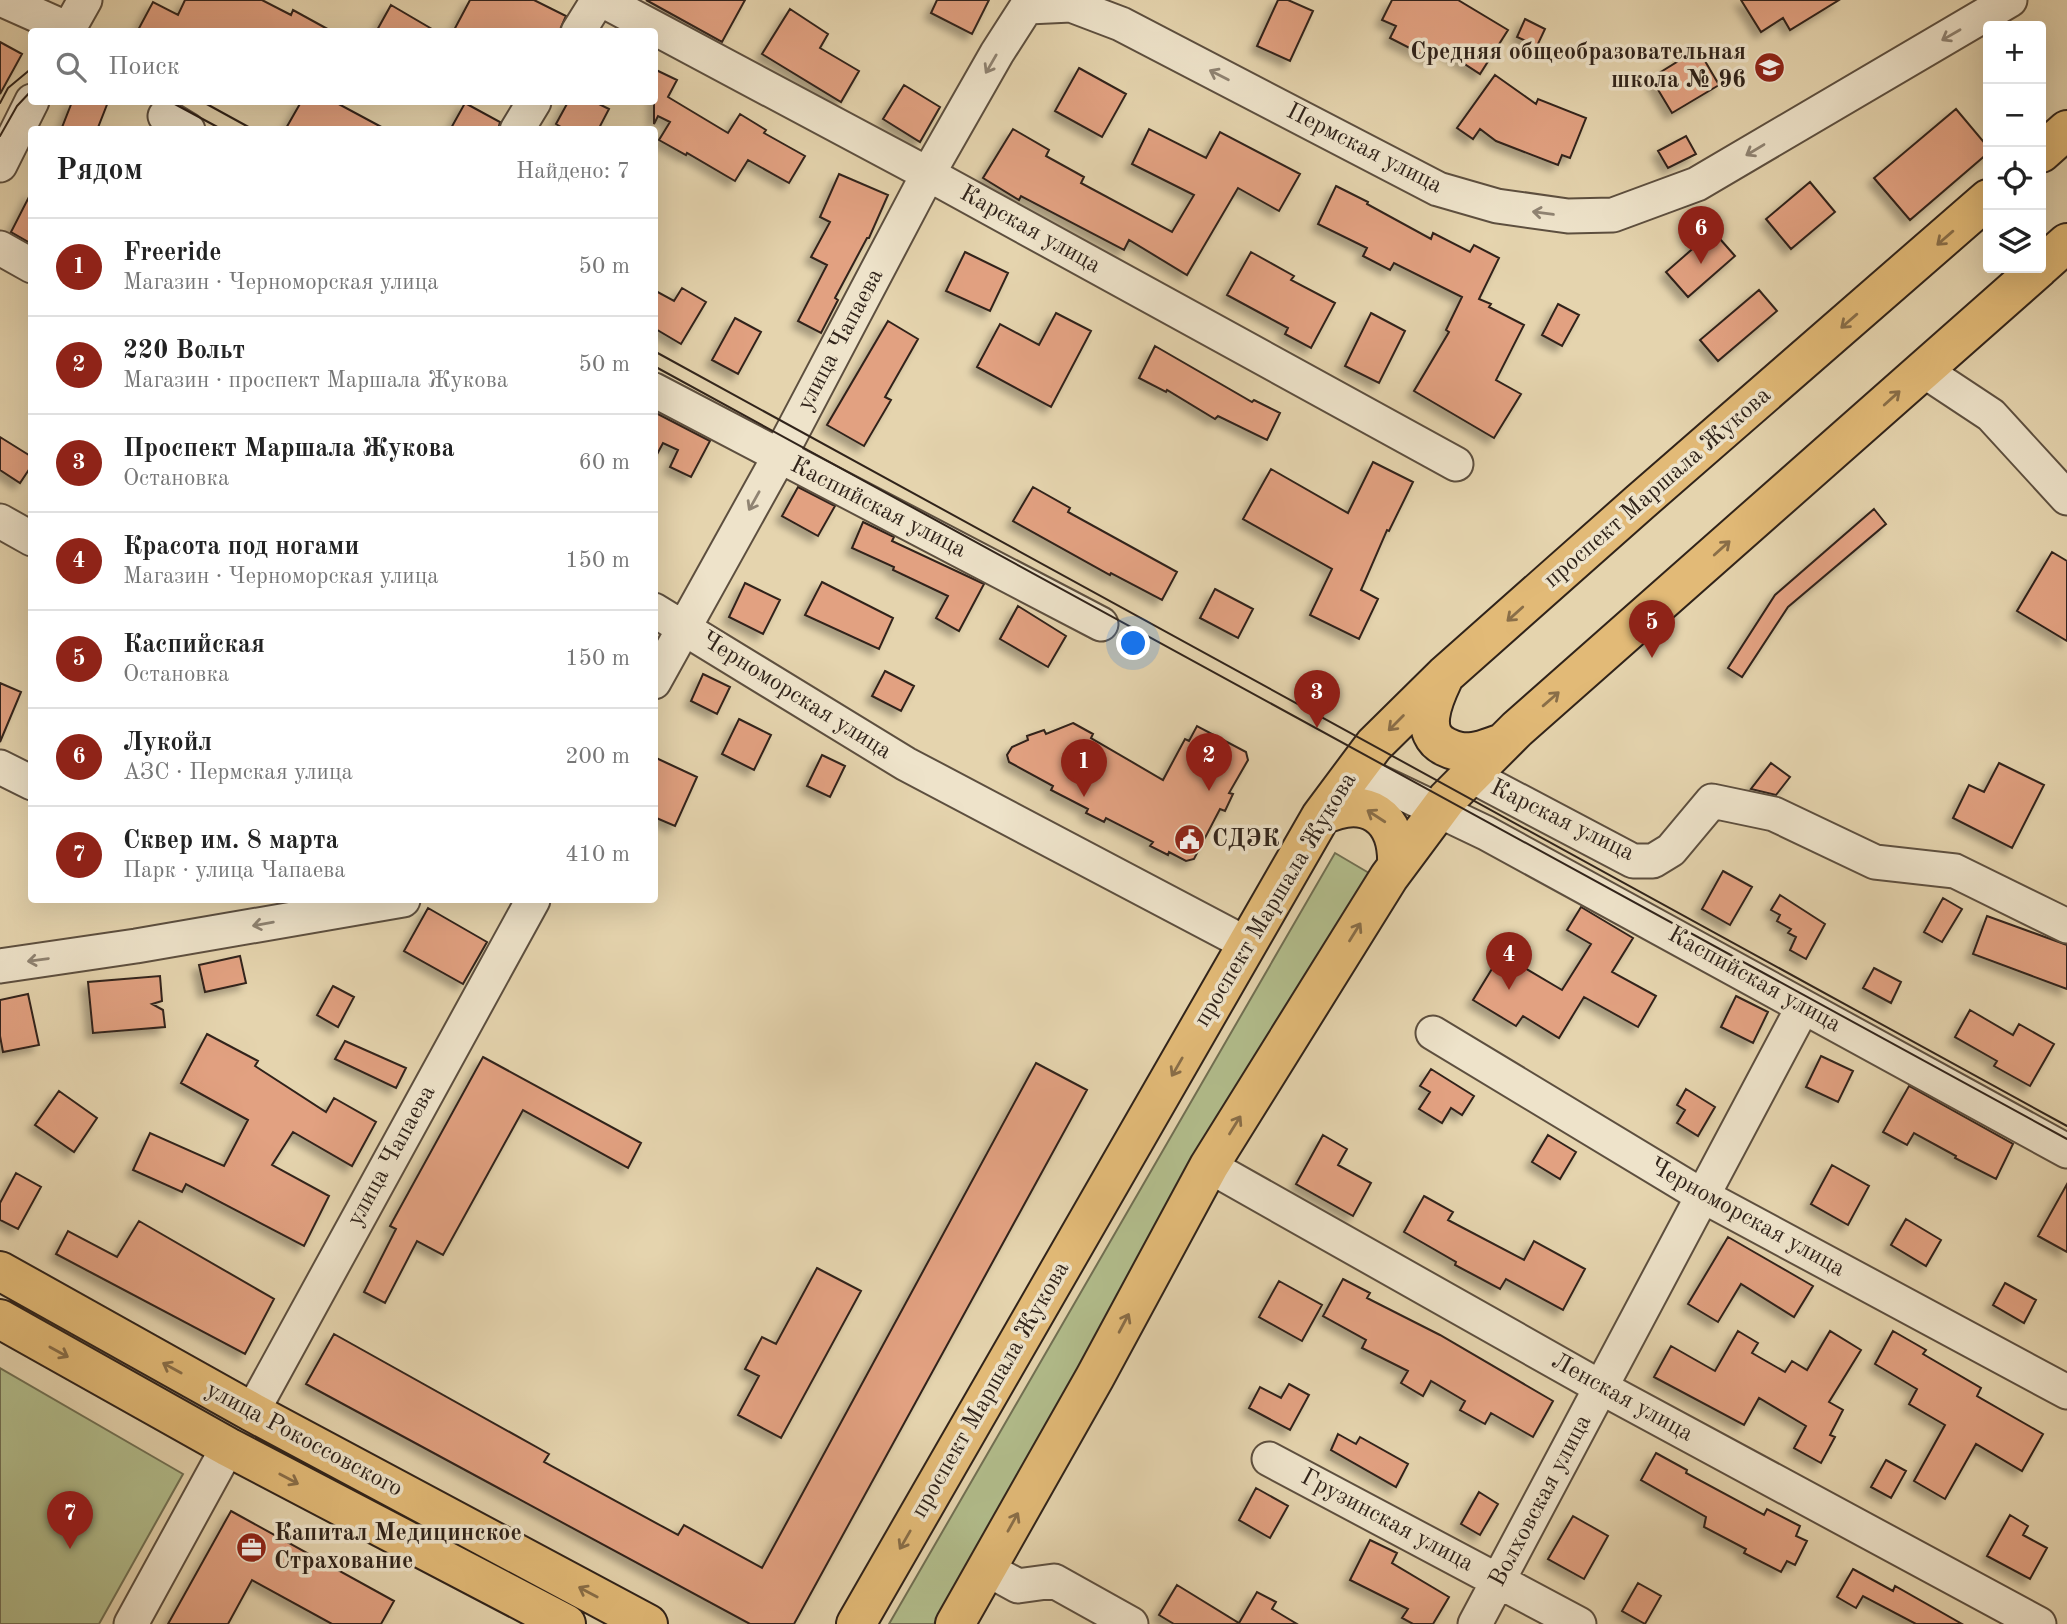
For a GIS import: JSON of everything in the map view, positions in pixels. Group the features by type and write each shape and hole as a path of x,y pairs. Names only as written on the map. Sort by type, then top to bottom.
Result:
{"highway":[{"path":"2046,149 2067,130"},
{"name":"проспект Маршала Жукова","path":"856,1624 1321,816 1354,770 1374,745 1445,676 1639,503 1983,204"},
{"path":"2046,262 2067,243"},
{"path":"956,1624 1088,1390 1209,1166 1397,866 1440,809 1500,744 2033,273"},
{"path":"1445,676 1432,702 1429,726 1439,744 1457,752 1475,752 1500,744"},
{"path":"1321,816 1348,807 1358,807 1377,814 1391,828 1395,837 1398,846 1397,866"},
{"name":"улица Рокоссовского","path":"0,1271 252,1412 648,1624"},
{"name":"улица Рокоссовского","path":"0,1319 228,1447 566,1624"}],"street":[{"path":"2,0 64,28"},
{"path":"69,28 85,0"},
{"path":"582,28 600,0"},
{"name":"Карская улица","path":"600,0 653,28"},
{"name":"Пермская улица","path":"1027,2 1071,5 1121,24 1438,189 1497,206 1567,216 1613,215 1698,184 2010,0"},
{"name":"улица Чапаева","path":"658,675 779,457 928,174 1027,2"},
{"name":"Карская улица","path":"658,31 928,174 1456,464"},
{"path":"0,165 30,105"},
{"path":"519,126 532,105"},
{"path":"0,248 28,264"},
{"path":"1923,370 1992,415 2067,498"},
{"name":"Каспийская улица","path":"658,392 1101,624"},
{"path":"0,522 28,537"},
{"name":"Черноморская улица","path":"658,612 937,781 1247,944"},
{"path":"0,767 28,781"},
{"name":"Каспийская улица","path":"1354,770 1440,809 2067,1151"},
{"name":"Карская улица","path":"1470,775 1633,861 1653,861 1671,850 1712,801 1774,814 1875,862 1955,871 2067,926"},
{"path":"0,966 136,946 386,903"},
{"name":"улица Чапаева","path":"252,1412 526,903"},
{"name":"Волховская улица","path":"1475,1624 1803,1007"},
{"name":"Черноморская улица","path":"1433,1033 1701,1195 2067,1392"},
{"name":"Ленская улица","path":"1209,1166 1602,1388 2039,1624"},
{"path":"131,1624 228,1447"},
{"name":"Грузинская улица","path":"1269,1459 1579,1624"},
{"path":"987,1569 1017,1586 1054,1581 1131,1624"}],"green space":[{"path":"1335,853 1369,873 934,1624 889,1624"},
{"path":"0,1368 183,1474 99,1624 0,1624"}],"building":[{"path":"185,0 262,0 291,15 293,10 326,28 139,28 153,2 178,15"},
{"path":"470,0 534,0 566,16 561,28 455,28"},
{"path":"646,0 745,0 722,42"},
{"path":"937,0 989,0 972,34 931,13"},
{"path":"1278,0 1288,0 1313,11 1290,61 1257,46"},
{"path":"1392,0 1458,0 1508,30 1480,74 1437,46 1431,59 1390,38 1396,26 1382,20"},
{"path":"1741,0 1839,0 1790,30 1783,18 1761,32"},
{"path":"391,5 430,28 378,28"},
{"path":"790,9 828,34 820,48 859,71 841,102 762,54"},
{"path":"1525,19 1545,29 1537,46 1517,37"},
{"path":"0,42 22,54 0,94"},
{"path":"1698,49 1719,85 1672,113 1651,78"},
{"path":"1079,68 1126,94 1102,137 1055,111"},
{"path":"658,71 677,80 668,97 728,133 740,114 766,130 764,133 805,156 789,183 748,160 735,181 659,140 670,122 658,116 654,124 654,105 658,105"},
{"path":"1495,75 1536,104 1538,99 1586,118 1570,158 1562,155 1558,165 1496,141 1480,129 1473,139 1457,128"},
{"path":"904,85 940,107 920,142 883,119"},
{"path":"71,105 107,105 99,126 63,126"},
{"path":"299,105 341,105 380,126 287,126"},
{"path":"464,105 500,122 499,126 452,126"},
{"path":"566,105 601,105 609,109 600,126 556,124"},
{"path":"1956,109 1983,141 1983,157 1910,220 1874,178"},
{"path":"1013,129 1049,150 1046,156 1084,177 1081,183 1172,232 1194,195 1132,164 1149,129 1206,158 1220,132 1300,174 1279,211 1238,188 1187,275 1129,240 1124,250 1021,196 1019,200 983,178"},
{"path":"1686,136 1696,154 1668,168 1658,151"},
{"path":"839,174 888,195 869,238 835,298 838,300 821,333 798,321 827,265 811,257 830,222 820,217"},
{"path":"1810,182 1835,212 1791,249 1766,219"},
{"path":"1336,186 1431,239 1433,233 1470,252 1474,245 1499,258 1479,299 1524,325 1496,380 1521,394 1494,438 1414,391 1449,332 1446,330 1462,297 1394,263 1390,270 1363,256 1367,248 1318,224"},
{"path":"28,199 28,242 11,232"},
{"path":"1713,231 1735,256 1688,297 1666,272"},
{"path":"965,252 1008,273 990,311 946,291"},
{"path":"1251,252 1294,276 1291,280 1335,303 1311,348 1285,334 1288,328 1227,295"},
{"path":"682,288 706,302 681,344 658,330 658,292 674,301"},
{"path":"1759,290 1777,311 1718,361 1700,340"},
{"path":"1558,304 1579,315 1562,346 1542,335"},
{"path":"1056,313 1091,331 1051,407 977,367 1000,324 1039,345"},
{"path":"1371,313 1405,331 1379,383 1345,366"},
{"path":"735,318 761,332 738,374 712,360"},
{"path":"888,321 918,339 885,397 891,400 864,446 827,425"},
{"path":"1155,346 1252,402 1254,400 1280,413 1267,440 1218,416 1215,419 1167,390 1166,392 1139,378"},
{"path":"658,414 710,441 691,477 670,467 678,450 663,443 658,452"},
{"path":"0,437 28,454 28,471 20,483 0,470"},
{"path":"1373,462 1413,482 1389,531 1387,530 1361,590 1378,599 1359,639 1310,615 1332,569 1243,519 1271,469 1348,513"},
{"path":"798,487 835,506 818,536 782,516"},
{"path":"1033,487 1070,508 1068,512 1177,572 1162,600 1111,573 1110,575 1013,521"},
{"path":"1874,509 1886,524 1788,607 1742,677 1728,668 1775,595"},
{"path":"863,522 894,537 892,541 984,584 959,631 936,618 948,596 852,548"},
{"path":"2052,552 2067,561 2067,641 2017,611"},
{"path":"822,582 893,618 879,649 805,615"},
{"path":"745,583 780,600 763,634 729,617"},
{"path":"1215,589 1253,609 1238,638 1200,618"},
{"path":"1018,606 1066,636 1048,667 1000,639"},
{"path":"885,671 914,686 901,711 872,696"},
{"path":"703,674 730,687 717,714 691,701"},
{"path":"0,683 21,692 0,742"},
{"path":"739,719 771,735 754,770 722,754"},
{"path":"1073,723 1093,734 1091,738 1163,780 1185,739 1189,741 1197,726 1246,752 1248,760 1229,793 1233,794 1225,811 1220,809 1194,859 1186,861 1169,852 1168,855 1150,846 1153,842 1106,818 1104,822 1086,813 1088,809 1051,790 1053,786 1009,762 1007,755 1012,747 1028,740 1027,736 1044,730 1046,734"},
{"path":"822,755 845,766 830,797 807,786"},
{"path":"658,759 697,777 675,826 658,819"},
{"path":"1771,763 1790,777 1776,795 1751,789"},
{"path":"1999,763 2044,785 2012,848 1953,818 1969,785 1984,792"},
{"path":"1723,871 1752,887 1730,925 1702,909"},
{"path":"1780,895 1825,924 1806,959 1790,950 1796,937 1788,933 1791,929 1777,921 1780,915 1771,910"},
{"path":"1943,898 1962,909 1942,942 1924,932"},
{"path":"1581,907 1633,938 1612,972 1656,996 1638,1027 1584,997 1559,1038 1523,1016 1516,1026 1473,1000 1501,954 1562,990 1591,944 1567,930"},
{"path":"428,908 487,942 463,984 404,951"},
{"path":"1987,916 2067,945 2067,989 1973,954"},
{"path":"240,956 246,983 205,992 199,965"},
{"path":"1874,968 1901,982 1891,1003 1863,988"},
{"path":"160,976 162,1001 152,1004 163,1010 165,1027 93,1033 88,982"},
{"path":"333,986 354,997 338,1027 317,1015"},
{"path":"28,994 39,1045 3,1052 0,1000"},
{"path":"1736,996 1768,1012 1753,1043 1721,1027"},
{"path":"1970,1010 2013,1035 2019,1024 2054,1044 2030,1086 1994,1066 1997,1061 1955,1037"},
{"path":"207,1034 258,1061 255,1066 326,1112 334,1098 376,1122 352,1166 293,1132 272,1165 329,1196 304,1246 186,1184 182,1192 133,1170 150,1133 224,1166 248,1120 181,1083"},
{"path":"345,1041 406,1068 396,1088 335,1059"},
{"path":"1821,1056 1853,1071 1838,1102 1806,1087"},
{"path":"483,1057 641,1143 628,1168 523,1110 443,1255 417,1241 385,1303 364,1292 396,1229 390,1226"},
{"path":"1036,1063 1087,1090 794,1624 750,1624 306,1384 334,1334 549,1454 544,1462 678,1535 684,1525 762,1568"},
{"path":"1431,1069 1474,1096 1462,1115 1451,1108 1442,1123 1419,1109 1430,1092 1420,1086"},
{"path":"1909,1086 2013,1144 1996,1179 1914,1133 1907,1145 1883,1132"},
{"path":"1686,1089 1715,1107 1698,1136 1677,1123 1685,1110 1677,1105"},
{"path":"59,1091 97,1118 74,1152 35,1125"},
{"path":"1323,1135 1347,1149 1338,1165 1371,1183 1353,1216 1296,1184"},
{"path":"1548,1135 1576,1152 1560,1179 1532,1162"},
{"path":"1832,1165 1869,1186 1848,1225 1811,1204"},
{"path":"16,1173 41,1187 18,1229 0,1220 0,1203"},
{"path":"2067,1184 2067,1252 2038,1236"},
{"path":"1424,1196 1453,1212 1448,1220 1524,1260 1534,1241 1585,1269 1563,1310 1506,1279 1500,1289 1455,1265 1456,1262 1404,1232"},
{"path":"1906,1219 1941,1240 1926,1266 1891,1245"},
{"path":"139,1221 274,1299 245,1354 56,1254 68,1231 117,1257"},
{"path":"1728,1237 1813,1286 1794,1317 1741,1284 1718,1322 1688,1304"},
{"path":"817,1268 861,1291 781,1438 738,1415 759,1376 745,1369 762,1337 776,1344"},
{"path":"1343,1279 1370,1293 1367,1298 1440,1335 1553,1401 1533,1437 1491,1413 1485,1424 1460,1410 1465,1401 1431,1381 1423,1396 1401,1383 1408,1371 1362,1348 1366,1340 1323,1316"},
{"path":"1279,1281 1322,1305 1302,1341 1259,1317"},
{"path":"2005,1283 2036,1300 2024,1323 1993,1305"},
{"path":"1738,1331 1758,1343 1752,1353 1785,1372 1792,1361 1807,1370 1830,1331 1861,1350 1829,1402 1843,1410 1830,1435 1835,1437 1821,1463 1794,1448 1806,1426 1759,1398 1744,1425 1654,1377 1671,1346 1715,1371"},
{"path":"1893,1331 1926,1350 1923,1354 1981,1388 1977,1396 2043,1434 2022,1471 1976,1444 1945,1499 1914,1481 1945,1425 1909,1404 1917,1389 1875,1364"},
{"path":"1289,1384 1309,1395 1290,1430 1249,1408 1260,1387 1281,1398"},
{"path":"1338,1434 1356,1444 1360,1437 1408,1464 1396,1487 1331,1450"},
{"path":"1656,1453 1687,1470 1686,1473 1764,1515 1767,1509 1800,1526 1796,1536 1807,1541 1795,1565 1787,1561 1781,1572 1744,1553 1746,1549 1704,1527 1706,1517 1641,1480"},
{"path":"1886,1460 1906,1471 1891,1498 1871,1487"},
{"path":"1256,1488 1288,1506 1270,1538 1239,1520"},
{"path":"1479,1492 1498,1504 1480,1535 1461,1524"},
{"path":"231,1511 394,1601 381,1624 332,1624 252,1580 228,1624 168,1624"},
{"path":"2010,1515 2028,1526 2023,1535 2047,1548 2030,1579 1987,1556"},
{"path":"1573,1516 1608,1536 1584,1579 1548,1559"},
{"path":"1370,1540 1397,1553 1392,1563 1449,1597 1433,1624 1413,1624 1402,1618 1408,1609 1350,1580"},
{"path":"1853,1569 1893,1591 1895,1586 1962,1624 1916,1624 1863,1596 1856,1608 1837,1597"},
{"path":"1638,1583 1661,1596 1645,1624 1622,1611"},
{"path":"1177,1585 1239,1623 1257,1592 1276,1602 1272,1609 1297,1624 1174,1624 1159,1615"}],"tram line":[{"path":"0,103 8,88 28,71"},
{"path":"0,136 17,106 28,94"},
{"path":"177,105 216,126"},
{"path":"208,105 247,126"},
{"path":"658,353 2067,1126"},
{"path":"658,368 2067,1139"}],"place":[{"name":"Средняя общеобразовательная школа № 96","path":"1769,67"},
{"name":"Лукойл","path":"1701,264"},
{"name":"Каспийская","path":"1652,658"},
{"name":"Проспект Маршала Жукова","path":"1317,728"},
{"name":"220 Вольт","path":"1209,791"},
{"name":"Freeride","path":"1084,797"},
{"name":"СДЭК","path":"1189,840"},
{"name":"Красота под ногами","path":"1509,990"},
{"name":"Капитал Медицинское Страхование","path":"251,1548"},
{"name":"Сквер им. 8 марта","path":"70,1549"}]}
